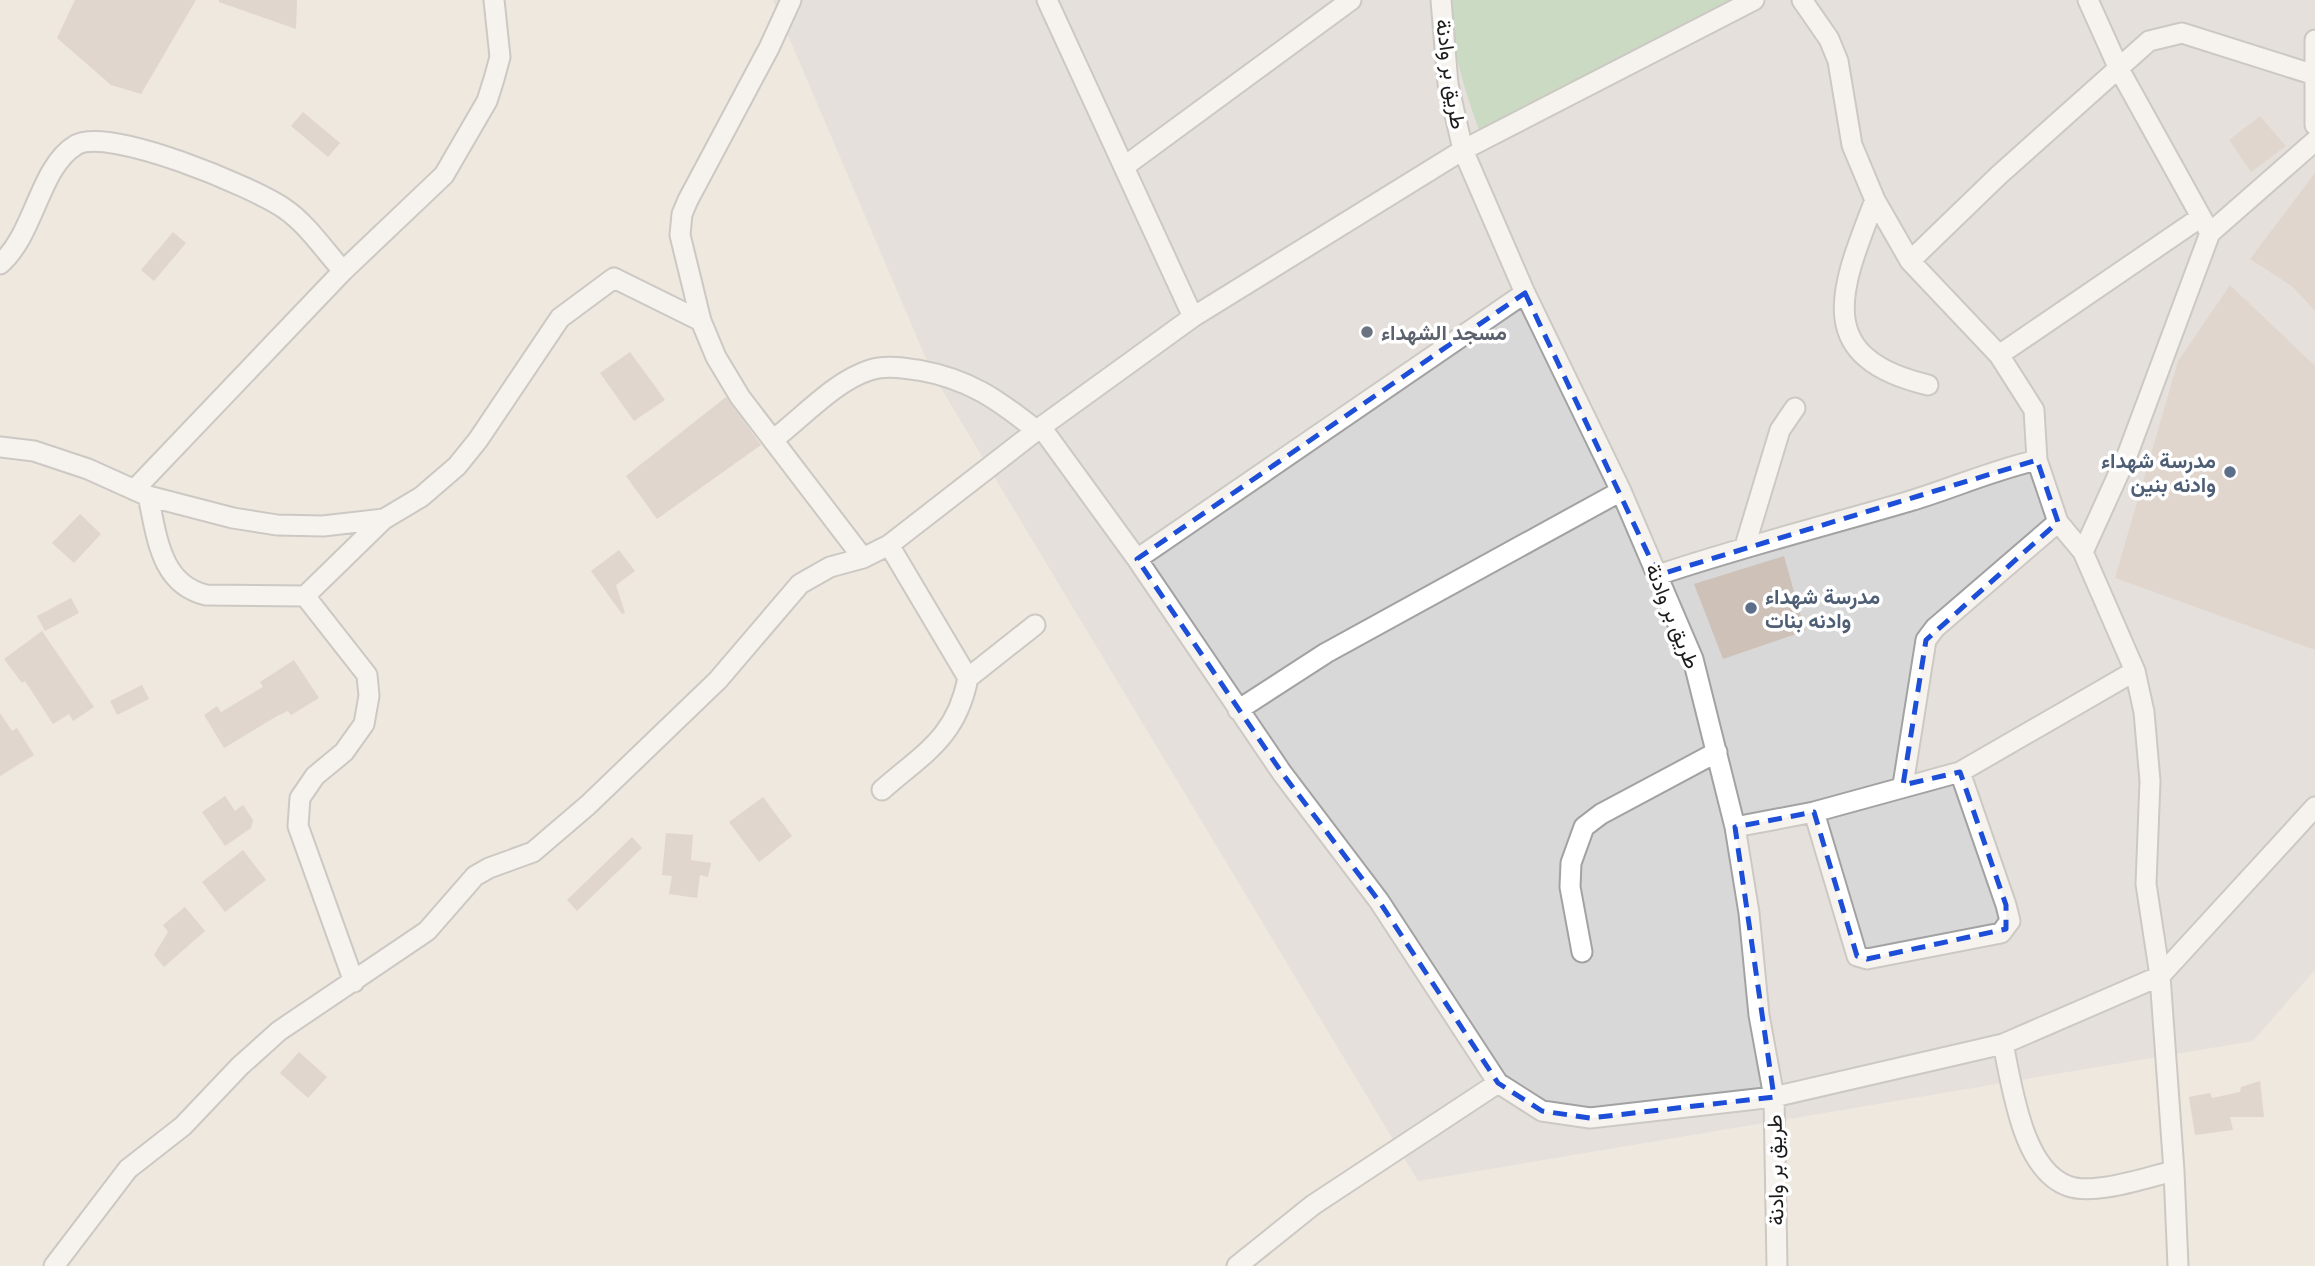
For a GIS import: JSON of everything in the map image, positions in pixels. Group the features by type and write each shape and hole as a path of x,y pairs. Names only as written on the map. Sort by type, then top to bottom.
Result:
{"street":[{"path":"141,493 343,271 444,175 487,101 499,57 494,0"},
{"path":"791,0 769,48 681,214 680,235 701,321 716,357 740,397 863,558"},
{"path":"1047,0 1193,317"},
{"path":"1125,166 1351,0"},
{"name":"طريق بر وادنة","path":"1441,0 1448,84 1463,150 1525,293 1621,491 1693,659 1735,827 1759,1015 1774,1097 1777,1266"},
{"path":"61,1263 128,1169 183,1126 279,1031 427,931 475,876 533,852 588,805 718,680 800,584 830,567 863,558 889,545 1038,428 1193,317 1463,150 1754,0"},
{"path":"1802,0 1829,39 1838,61 1852,145 1875,200 1910,261 1999,355 2034,410 2037,460 2058,522 2083,552 2134,671 2144,712 2150,781 2146,884 2160,975 2178,1266"},
{"path":"2083,552 2128,453 2205,225 2119,69 2088,0"},
{"path":"1910,261 1999,175 2149,41 2182,33 2315,75"},
{"path":"2315,40 2315,125"},
{"path":"0,264 24,236 56,165 75,145 92,139 119,144 251,188 288,211 343,271"},
{"path":"1999,355 2205,225 2315,141"},
{"path":"1875,200 1848,270 1842,302 1843,317 1851,339 1876,366 1894,377 1928,385"},
{"path":"141,493 163,559 175,579 192,592 206,595 305,596 383,519 422,498 457,466 478,440 523,369 560,318 614,278 701,321"},
{"path":"1137,559 1525,293"},
{"path":"774,439 846,382 869,370 900,367 950,376 992,396 1038,428 1137,559 1238,710 1379,901 1498,1083 1542,1111 1590,1118 1774,1097 2003,1044 2160,975 2315,807"},
{"path":"1745,546 1780,430 1796,408"},
{"path":"0,447 34,451 88,469 141,493 277,525 323,526 383,519"},
{"path":"1658,575 1745,546 1912,500 2000,469 2037,460"},
{"path":"1238,710 1325,653 1621,491"},
{"path":"1903,785 1926,640 1935,628 2058,522"},
{"path":"889,545 968,678"},
{"path":"305,596 367,675 369,696 364,724 344,752 315,776 300,798 298,826 354,982"},
{"path":"882,790 946,734 962,707 968,678 1035,625"},
{"path":"1735,827 1814,812 1903,785 1960,772 2134,671"},
{"path":"1582,952 1570,887 1571,863 1584,827 1601,814 1717,751"},
{"path":"1814,812 1857,956 1867,960 2001,933 2010,921 2006,905 1960,772"},
{"path":"2003,1044 2028,1141 2050,1174 2068,1186 2093,1189 2174,1171"},
{"path":"1237,1266 1313,1205 1498,1083"}],"highlighted area":[{"path":"1525,293 1658,575 2037,460 2058,522 1926,640 1903,785 1960,772 2006,905 2006,929 1867,959 1857,956 1814,812 1735,827 1774,1097 1590,1118 1542,1111 1498,1083 1379,901 1282,773 1137,559"}],"shaded area":[{"path":"773,0 2315,0 2315,970 2253,1041 1418,1181 933,375"}],"green space":[{"path":"1451,0 1732,0 1480,132 1459,67"}],"building":[{"path":"75,0 196,0 141,94 111,85 57,38"},
{"path":"297,0 296,29 219,2"},
{"path":"303,112 340,143 328,157 291,126"},
{"path":"2260,116 2286,146 2251,172 2229,140"},
{"path":"2315,173 2315,311 2293,287 2250,259"},
{"path":"173,232 186,243 154,281 141,270"},
{"name":"مدرسة شهداء وادنه بنين","path":"2230,285 2315,366 2315,650 2115,578 2178,361"},
{"path":"630,352 665,400 634,421 600,373"},
{"path":"726,397 761,445 657,519 626,476"},
{"path":"80,514 101,534 74,563 52,543"},
{"path":"619,550 635,571 616,585 625,613 622,614 591,571"},
{"name":"مدرسة شهداء وادنه بنات","path":"1784,556 1805,631 1723,659 1694,584"},
{"path":"71,598 79,613 45,631 37,616"},
{"path":"42,631 94,707 73,721 69,714 53,724 25,681 22,683 4,659"},
{"path":"294,660 319,698 291,715 288,711 277,716 224,748 204,715 217,706 221,712 263,687 260,682"},
{"path":"142,685 149,699 117,715 110,701"},
{"path":"0,713 12,731 17,728 34,755 0,776"},
{"path":"225,796 235,811 243,805 253,820 251,828 225,846 202,812"},
{"path":"763,797 792,836 759,862 729,822"},
{"path":"666,833 693,835 691,860 711,863 708,877 700,875 697,898 669,894 672,876 662,875"},
{"path":"632,837 642,848 577,911 567,900"},
{"path":"243,850 266,880 225,912 202,882"},
{"path":"185,907 205,931 164,967 154,955 168,932 163,925"},
{"path":"299,1052 327,1077 308,1098 280,1073"},
{"path":"2260,1081 2264,1117 2230,1117 2233,1130 2195,1135 2189,1097 2210,1093 2212,1098 2240,1092 2241,1087"}],"place":[{"name":"مسجد الشهداء","path":"1367,332"},
{"name":"مدرسة شهداء وادنه بنين","path":"2230,472"},
{"name":"مدرسة شهداء وادنه بنات","path":"1751,608"}]}
